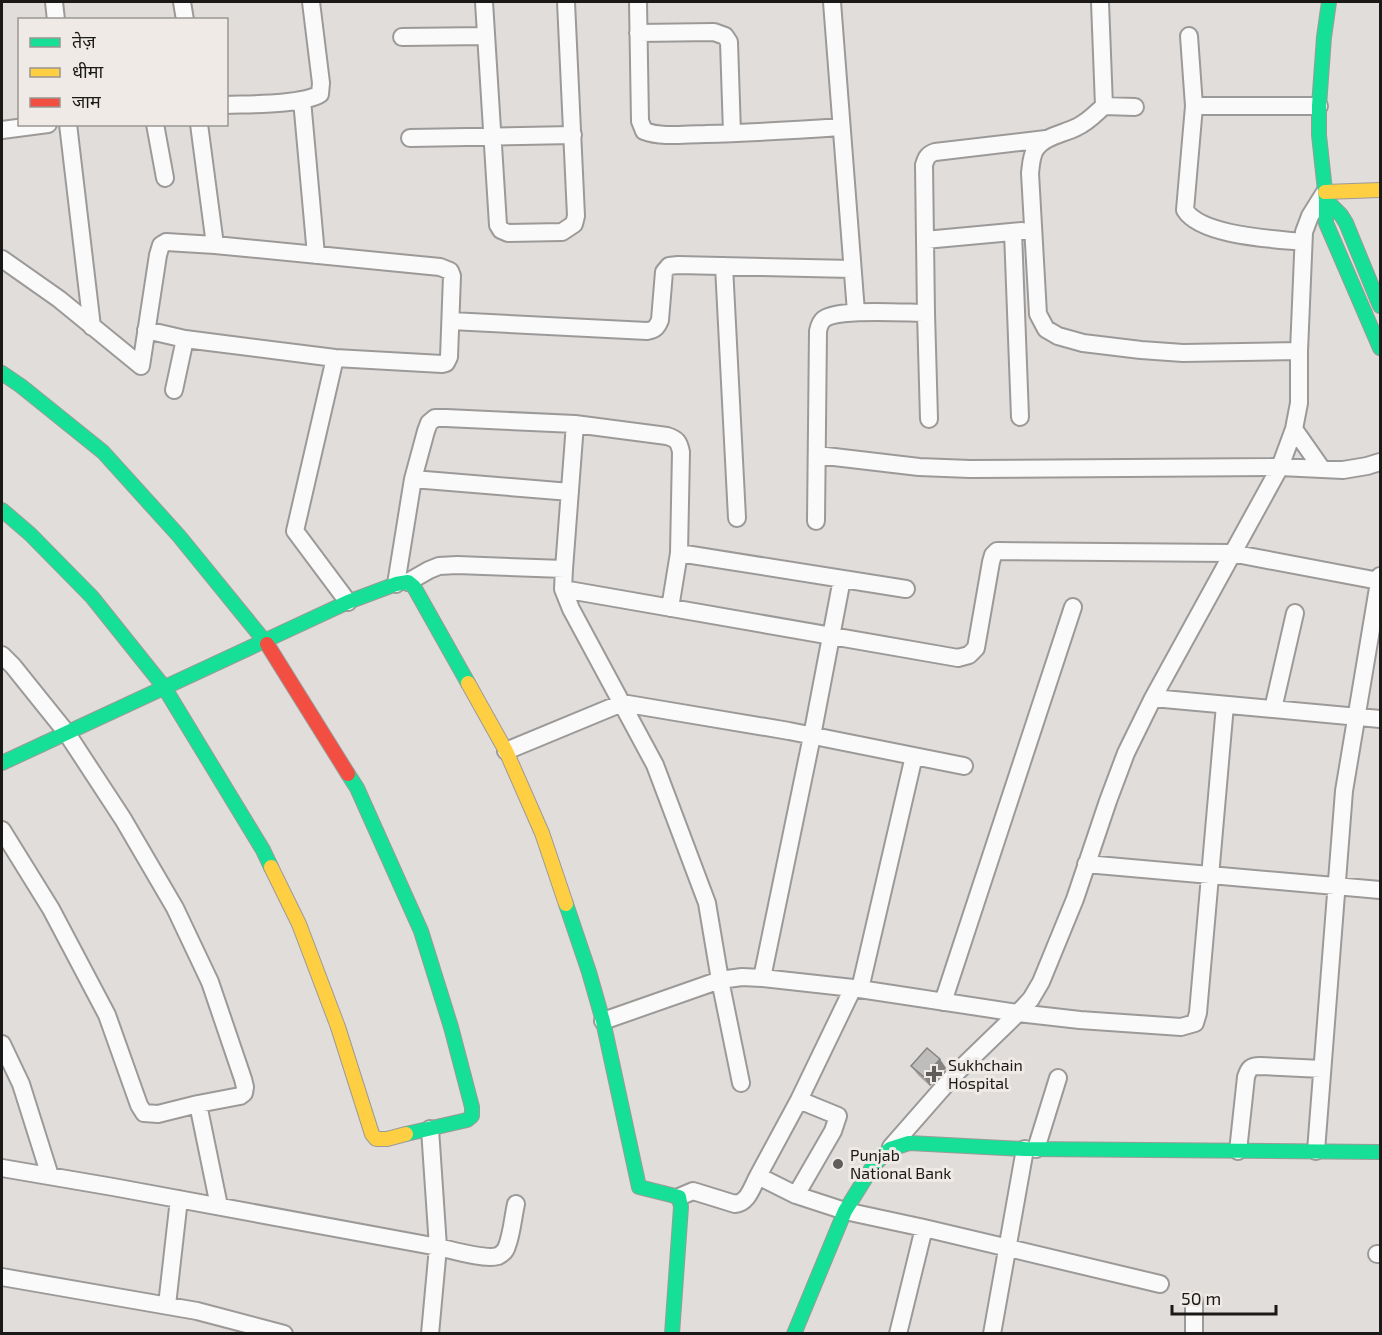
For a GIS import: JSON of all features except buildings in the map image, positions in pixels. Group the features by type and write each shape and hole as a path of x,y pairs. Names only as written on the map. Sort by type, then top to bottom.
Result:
{"street":[{"path":"54,2 56,18"},
{"path":"182,2 185,18"},
{"path":"228,105 302,100 320,94 321,84 311,2"},
{"path":"484,2 498,225 501,230 508,233 562,232 574,224 576,216 566,2"},
{"path":"638,2 639,121 644,131 665,135 841,127"},
{"path":"832,2 856,312"},
{"path":"1100,2 1104,106"},
{"path":"1329,2 1319,106 1326,223 1380,348"},
{"path":"638,33 714,32 725,36 729,42 732,133"},
{"path":"402,37 486,36"},
{"path":"1189,36 1194,106 1185,201 1188,216 1212,229 1234,234 1303,242"},
{"path":"302,100 316,255"},
{"path":"929,419 924,165 926,158 935,152 1046,139 1088,121 1104,106 1135,107"},
{"path":"1194,106 1319,106"},
{"path":"2,130 33,126"},
{"path":"68,126 92,327"},
{"path":"155,126 165,178"},
{"path":"199,126 215,245"},
{"path":"410,138 573,135"},
{"path":"1046,139 1036,148 1030,173 1038,314 1046,328 1058,336 1083,343 1141,350 1183,353 1299,351"},
{"path":"794,1334 844,1211 873,1166 955,1074 1031,999 1041,982 1074,899 1126,753 1153,698 1280,467 1294,429 1299,403 1303,242 1310,216 1325,196 1380,190"},
{"path":"1325,196 1346,223 1375,282 1380,306"},
{"path":"925,240 1032,230"},
{"path":"1013,232 1020,417"},
{"path":"2,259 59,299 141,366 146,330 158,255 161,245 166,242 440,267 450,271 453,282 449,357 446,363 442,364 335,358 185,339 146,330"},
{"path":"451,321 647,331 657,327 660,320 664,272 669,266 852,269"},
{"path":"724,266 737,518"},
{"path":"816,521 818,331 820,322 833,314 856,312 926,313"},
{"path":"174,390 185,339"},
{"path":"335,358 295,531 348,602"},
{"path":"2,373 103,452 179,536 265,641 357,788 422,931 472,1107 472,1116 467,1120 387,1139 376,1139 372,1134 338,1027 299,924 264,850 164,687 92,597 30,534 2,510"},
{"path":"402,583 413,479 429,423 435,418 576,424 667,436 675,438 680,443 678,552 670,608"},
{"path":"576,424 563,590 655,765 706,903 741,1083"},
{"path":"1294,429 1322,469"},
{"path":"817,455 920,467 970,469 1280,467 1343,470 1377,466"},
{"path":"413,479 570,492"},
{"path":"563,590 958,658 969,655 976,648 991,562 997,551 1232,554 1379,586 1344,791 1316,1151"},
{"path":"678,552 906,589"},
{"path":"2,763 348,602 402,583 439,566 564,569"},
{"path":"762,978 842,579"},
{"path":"402,583 414,587 506,751 542,833 589,972 603,1021 636,1178 639,1186 647,1190 671,1193 679,1197 693,1191 735,1204 740,1204 744,1200 800,1100 857,989 914,756"},
{"path":"943,1002 1073,607"},
{"path":"1273,709 1295,613"},
{"path":"2,655 66,732 123,819 175,908 210,982 245,1087 244,1093 240,1096 158,1114 144,1113 139,1105 107,1015 51,909 2,830"},
{"path":"1153,698 1380,719"},
{"path":"506,751 622,703 812,736 964,766"},
{"path":"603,1021 720,980 742,977 857,989 1080,1020 1181,1027 1195,1023 1198,1013 1225,705"},
{"path":"1086,864 1380,890"},
{"path":"2,1044 21,1084 50,1176"},
{"path":"1238,1151 1246,1077 1250,1067 1322,1069"},
{"path":"992,1334 1030,1149 1058,1078"},
{"path":"795,1195 833,1131 838,1116 800,1100"},
{"path":"198,1104 219,1206"},
{"path":"430,1129 438,1247 430,1334"},
{"path":"890,1149 909,1143 1030,1149 1380,1152"},
{"path":"2,1168 486,1256 498,1256 504,1252 516,1204"},
{"path":"758,1176 795,1195 844,1211 924,1227 1160,1284"},
{"path":"672,1334 681,1207 679,1197"},
{"path":"167,1305 179,1199"},
{"path":"898,1334 924,1227"},
{"path":"2,1277 197,1311 284,1334"},
{"path":"1194,1301 1194,1334"}],"traffic: fast":[{"path":"1329,2 1319,106 1326,223 1380,348"},
{"path":"1326,200 1346,223 1380,306"},
{"path":"2,373 103,452 179,536 267,644"},
{"path":"2,510 30,534 92,597 164,687 263,850 271,867"},
{"path":"2,763 348,602 396,584 408,582 414,587 468,683"},
{"path":"348,774 357,788 421,931 451,1027 472,1107 472,1116 467,1120 406,1134"},
{"path":"566,904 603,1021 639,1187 679,1197 681,1207 672,1334"},
{"path":"794,1334 845,1211 873,1166 890,1149 909,1143 1025,1149 1380,1152"}],"traffic: slow":[{"path":"1325,192 1380,190"},
{"path":"468,683 506,751 542,833 566,904"},
{"path":"271,867 299,924 338,1027 372,1134 376,1139 387,1139 406,1134"}],"traffic: jam":[{"path":"267,644 348,774"}],"place":[{"name":"Sukhchain Hospital","path":"934,1074"},
{"name":"Punjab National Bank","path":"838,1164"}]}
